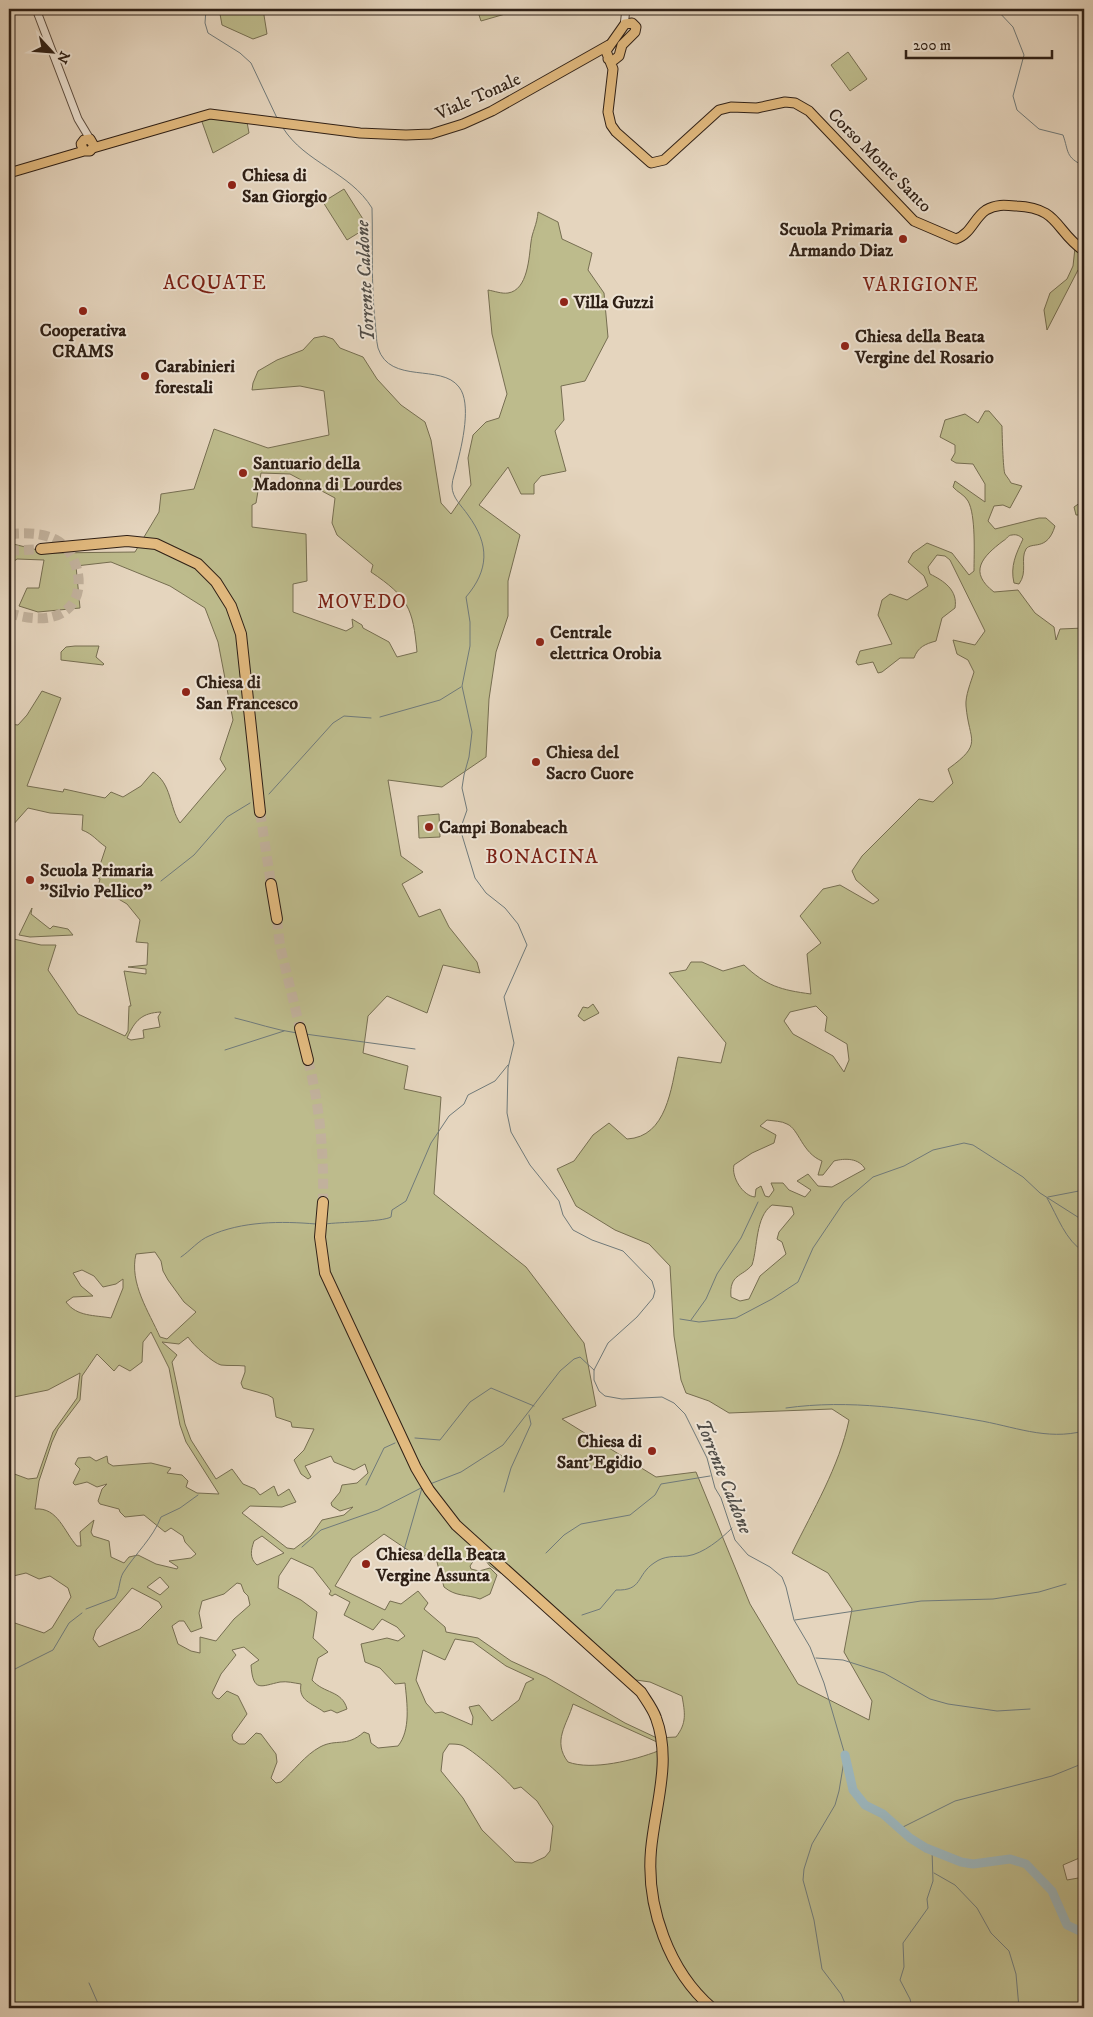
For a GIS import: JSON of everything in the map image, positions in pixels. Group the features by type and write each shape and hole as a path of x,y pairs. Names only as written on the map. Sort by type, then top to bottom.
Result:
{"highway":[{"path":"41,549 127,541 156,544 198,564 216,582 232,606 241,634 260,812"},
{"path":"272,884 276,919"},
{"path":"300,1028 308,1060"},
{"path":"322,1207 320,1237 325,1273 349,1320 416,1468 429,1490 449,1516 641,1692 656,1717 664,1764 651,1851 651,1880 655,1906 668,1948 682,1974 694,1993 712,2008"}],"main road":[{"path":"628,24 636,27 635,32 611,58 606,51 609,45 628,24"},
{"name":"Viale Tonale","path":"9,173 82,148 90,152 92,143 117,140 210,114 377,134 430,134 463,124 492,111 609,45"},
{"name":"Viale Tonale","path":"584,60 594,57 611,58"},
{"name":"Corso Monte Santo","path":"611,58 613,118 624,139 647,161 660,162 719,110 731,107 757,108 781,103 797,104 809,111 914,221 946,237 958,239 968,231 985,211 1001,205 1030,206 1048,214 1084,251"}],"street":[{"path":"36,9 78,119 92,143"},
{"path":"627,9 628,24"},
{"path":"78,119 82,148"}],"shaded area":[{"path":"222,9 263,9 267,34 253,39 222,25 220,14"},
{"path":"477,9 519,9 519,10 481,21"},
{"path":"848,52 867,79 850,91 831,65"},
{"path":"201,119 247,122 249,133 213,153"},
{"path":"344,189 368,227 347,240 323,202"},
{"path":"538,212 558,222 562,239 592,253 588,270 604,293 608,337 585,381 561,386 564,420 555,431 566,471 541,476 534,484 534,494 521,494 508,467 479,505 520,535 508,581 508,616 496,652 489,699 486,757 442,787 388,780 401,856 423,872 402,884 419,917 440,909 449,927 477,962 480,973 443,965 427,1013 387,996 368,1016 363,1053 408,1066 404,1089 441,1097 434,1194 526,1267 584,1343 596,1406 562,1419 656,1477 696,1472 750,1604 798,1684 869,1720 872,1701 844,1652 852,1609 828,1573 792,1553 839,1455 849,1420 832,1409 729,1413 709,1401 686,1393 681,1380 674,1336 670,1266 649,1244 615,1230 576,1206 557,1169 574,1161 593,1135 609,1123 627,1139 640,1136 651,1130 665,1109 678,1057 721,1063 726,1043 669,973 686,970 691,962 702,962 723,971 744,965 774,986 811,994 807,954 821,943 800,916 823,889 840,885 873,904 879,900 856,880 852,871 862,856 919,799 933,802 953,783 948,769 966,753 972,741 966,702 974,672 968,660 957,654 953,640 975,645 985,631 950,560 945,556 937,555 928,567 930,574 949,587 955,602 955,608 942,618 936,641 922,646 914,658 900,658 882,672 878,673 873,662 858,665 856,662 860,651 892,644 878,615 882,600 890,594 907,600 928,586 924,576 908,562 913,553 927,543 952,553 969,575 974,571 974,535 971,507 967,499 953,487 955,481 985,502 985,484 973,464 956,463 951,460 955,453 955,445 940,437 945,420 965,414 978,423 985,411 989,411 1002,426 1005,474 1011,483 1022,486 1010,508 1003,505 994,506 988,521 995,529 1039,518 1046,518 1055,526 1052,534 1044,543 1026,549 1024,553 1023,575 1019,584 1014,583 1013,566 1023,539 1015,535 1008,536 984,559 980,571 981,578 994,592 1018,590 1035,613 1054,627 1056,640 1060,629 1084,628 1084,1856 1063,1865 1067,1880 1084,1877 1084,2008 9,2008 9,1621 44,1633 52,1628 71,1597 68,1588 50,1576 39,1579 26,1573 9,1577 9,1472 28,1479 37,1478 53,1432 77,1398 80,1373 48,1390 9,1398 9,1293 12,1282 9,1266 9,938 41,945 56,945 48,970 78,1014 125,1036 128,1031 129,1006 131,1006 124,971 146,974 146,969 128,967 147,965 148,943 136,942 140,920 127,904 98,887 100,879 98,878 98,871 106,847 82,830 83,815 50,813 28,808 12,826 9,841 9,724 18,725 27,715 42,691 61,698 27,786 63,792 64,789 105,798 111,792 123,797 141,786 153,772 164,783 180,823 226,769 220,759 233,720 218,642 205,608 170,586 111,562 76,566 80,608 38,612 19,606 27,588 39,588 44,560 17,559 9,565 9,543 50,553 135,552 159,512 161,494 194,489 214,429 268,448 329,435 324,391 300,386 252,390 258,371 277,360 303,350 314,338 324,336 333,339 340,348 363,357 377,379 401,405 425,422 431,440 441,503 451,514 471,485 468,458 473,435 486,422 499,418 507,394 492,334 488,290 508,293 515,291 520,286 524,280 528,264","holes":["261,473 290,474 335,498 332,523 337,535 373,565 371,572 401,597 413,624 417,652 397,657 389,642 363,628 362,625 352,619 353,627 346,631 293,612 293,584 307,581 306,534 252,527 252,505 256,503","816,1006 827,1017 825,1031 847,1044 849,1060 844,1072 833,1056 793,1034 784,1021 790,1012","161,1012 158,1017 160,1027 143,1030 144,1038 131,1040 127,1038 136,1022 144,1016","767,1120 783,1122 795,1131 810,1153 822,1161 818,1175 823,1175 834,1161 843,1159 855,1161 865,1169 832,1187 818,1186 808,1174 797,1181 811,1190 805,1197 789,1190 783,1183 771,1183 774,1190 769,1197 765,1196 761,1186 756,1189 755,1197 751,1196 742,1190 736,1180 734,1165 752,1153 774,1143 776,1135 760,1126","772,1205 792,1207 794,1214 779,1232 777,1239 782,1242 786,1254 760,1276 749,1299 740,1301 731,1297 732,1284 737,1277 752,1265 760,1225 767,1210","155,1252 161,1261 163,1271 168,1280 184,1302 196,1312 167,1339 160,1337 141,1297 135,1276 136,1254","82,1270 94,1276 103,1287 116,1284 123,1279 123,1288 111,1318 81,1313 70,1307 66,1302 73,1297 93,1296 81,1286 73,1273","151,1332 169,1368 180,1425 186,1442 219,1494 197,1493 186,1487 188,1481 182,1475 167,1473 171,1468 151,1463 113,1466 108,1463 107,1456 96,1461 90,1457 78,1458 75,1464 80,1469 73,1483 75,1485 87,1482 97,1487 107,1484 102,1489 98,1501 100,1504 119,1509 125,1517 144,1515 165,1532 171,1528 183,1536 185,1542 196,1554 191,1558 169,1561 178,1567 177,1569 156,1564 138,1555 129,1557 124,1563 111,1557 109,1541 93,1536 91,1532 94,1520 80,1532 81,1546 77,1546 55,1516 43,1509 35,1509 39,1481 52,1442 58,1429 80,1400 82,1376 97,1354 114,1371 119,1365 130,1371 142,1362 143,1342","188,1337 217,1364 245,1366 241,1383 243,1388 273,1398 276,1417 291,1422 292,1427 314,1429 304,1450 294,1460 301,1474 308,1479 311,1477 305,1466 331,1456 334,1462 354,1470 365,1464 368,1473 357,1483 342,1485 340,1492 331,1503 332,1506 340,1511 353,1507 344,1515 322,1520 311,1536 294,1549 287,1548 242,1513 250,1506 282,1507 296,1502 289,1489 278,1496 274,1486 260,1495 255,1489 243,1484 232,1469 216,1479 191,1440 185,1424 172,1362 177,1355 162,1342 179,1344","384,1534 421,1559 433,1548 444,1587 457,1594 480,1599 490,1594 497,1575 490,1568 479,1571 471,1569 470,1566 474,1560 470,1543 490,1566 513,1581 599,1657 613,1659 636,1680 650,1682 682,1696 684,1722 676,1737 657,1738 625,1723 546,1677 511,1661 478,1638 446,1632 445,1627 424,1609 428,1603 418,1591 401,1604 390,1601 385,1610 335,1586 352,1558","262,1536 284,1553 257,1565 251,1554 254,1541","291,1558 313,1568 331,1591 329,1594 332,1596 335,1594 350,1602 344,1615 373,1630 382,1619 397,1627 405,1636 398,1641 387,1638 361,1644 365,1662 380,1668 395,1684 405,1683 407,1708 405,1732 398,1746 378,1748 371,1743 369,1734 364,1732 352,1740 326,1744 304,1759 281,1782 276,1783 271,1778 277,1762 276,1754 261,1734 256,1733 245,1744 239,1744 233,1740 232,1735 247,1714 238,1696 227,1691 219,1699 212,1693 221,1674 236,1655 232,1650 244,1647 259,1660 251,1665 254,1680 259,1686 280,1682 301,1684 304,1698 324,1712 331,1710 337,1713 347,1709 341,1698 322,1688 312,1680 318,1658 328,1652 313,1638 317,1612 301,1600 278,1588 279,1576","160,1577 169,1587 160,1595 147,1587","237,1583 241,1584 248,1596 250,1605 234,1619 216,1641 200,1637 200,1653 191,1651 178,1644 172,1626 179,1621 184,1621 191,1632 202,1628 199,1613 202,1601 224,1594","132,1588 159,1602 162,1607 140,1629 99,1647 93,1639 96,1630","455,1639 473,1642 506,1666 534,1679 526,1683 519,1700 492,1721 479,1705 469,1707 473,1717 472,1725 442,1712 435,1713 426,1703 416,1680 423,1650 445,1660","573,1704 657,1742 658,1751 638,1758 601,1765 578,1764 568,1762 563,1754 561,1747 562,1733","449,1744 466,1747 489,1765 514,1789 521,1787 537,1801 553,1826 550,1851 545,1857 532,1863 515,1862 482,1830 463,1798 441,1771 443,1753"]},
{"path":"1075,248 1084,254 1084,271 1078,270 1047,330 1044,310 1050,293 1067,279 1073,266"},
{"path":"1084,500 1084,515 1076,515 1074,507"},
{"path":"99,646 96,657 104,664 61,660 61,652 66,647"},
{"name":"Campi Bonabeach","path":"439,814 440,837 419,838 418,816"},
{"path":"32,908 31,914 50,929 53,926 68,929 73,935 30,937 19,935"},
{"path":"593,1004 599,1013 584,1021 578,1016 583,1007 588,1008"}],"waterway":[{"name":"Torrente Caldone","path":"206,9 205,23 208,33 240,53 251,63 277,118"},
{"path":"941,9 949,13 969,9"},
{"path":"996,9 1013,27 1024,55 1013,96 1017,110 1039,129 1063,135 1071,157 1084,166"},
{"name":"Torrente Caldone","path":"283,128 303,150 352,185 372,208 374,307 377,345 384,359 393,366 404,370 440,376 451,380 459,387 463,394 465,424 452,490 455,498 475,526 483,547 484,557 479,577 466,597 470,622 470,646 462,686 472,732 462,788 467,810 461,827 475,878 486,893 505,908 518,924 527,945 504,997 514,1043 508,1068 507,1113 511,1132 530,1165 559,1201 563,1215 573,1230 592,1240 623,1251 652,1281 655,1291 653,1298 637,1317 608,1343 594,1370 594,1380 599,1391 605,1396 622,1399 662,1397 674,1403 685,1414 707,1458 715,1488 721,1498 735,1540 748,1555 770,1567 782,1577 794,1620 810,1647 824,1683 845,1755 835,1805 812,1844 804,1869 803,1880 814,1920 822,1969 841,1994 847,2008"},
{"path":"380,717 440,700 461,687"},
{"path":"269,794 333,723 344,716 371,718"},
{"path":"161,881 194,855 227,817 250,803"},
{"path":"235,1018 297,1033"},
{"path":"225,1050 284,1031"},
{"path":"305,1034 415,1049"},
{"path":"325,1224 370,1221 391,1217 392,1210 406,1201 431,1143 449,1116 464,1104 468,1095 495,1081 508,1065"},
{"path":"680,1319 699,1322 736,1318 772,1299 798,1282 813,1248 844,1202 873,1177 904,1166 933,1150 964,1143 973,1145 1023,1177 1040,1193 1084,1221"},
{"path":"1048,1197 1084,1190"},
{"path":"1047,1198 1062,1228 1077,1247 1084,1252"},
{"path":"691,1320 706,1299 717,1274 741,1238 758,1202"},
{"path":"181,1257 205,1238 235,1227 262,1223 316,1224"},
{"path":"430,1484 461,1472 503,1445 560,1371 574,1359 580,1357 594,1370"},
{"path":"415,1438 440,1440 470,1402 491,1388 534,1406"},
{"path":"786,1408 810,1405 881,1406 953,1416 1043,1433 1070,1434 1084,1431"},
{"path":"504,1492 511,1468 531,1424 529,1415"},
{"path":"366,1485 384,1448 395,1443"},
{"path":"546,1553 564,1535 581,1524 630,1515 655,1495 661,1484 710,1476"},
{"path":"302,1547 321,1530 378,1510 421,1488"},
{"path":"402,1557 422,1488"},
{"path":"86,1609 115,1598 123,1573 149,1539 161,1517 180,1508 198,1495"},
{"path":"582,1615 600,1609 616,1590 631,1588 648,1568 658,1560 693,1555 717,1541 732,1528"},
{"path":"795,1620 921,1601 993,1599 1039,1592 1066,1584"},
{"path":"9,1672 53,1650 69,1623 82,1613"},
{"path":"816,1658 843,1660 884,1673 930,1699 948,1704 997,1711 1030,1709"},
{"path":"845,1755 853,1790 865,1805 883,1814 910,1838 926,1848 961,1862 973,1864 1010,1859 1026,1864 1052,1891 1067,1925 1084,1933"},
{"path":"899,1829 955,1801 1052,1776 1084,1763"},
{"path":"912,2008 910,1999 900,1980 904,1967 903,1943 928,1908 927,1899 933,1881 932,1850"},
{"path":"934,1873 955,1885 977,1908 991,1933 1009,1951 1016,1974 1019,2008"},
{"path":"89,1983 100,2008"}],"tunnel":[{"path":"9,534 28,533 58,541 66,547 72,556 78,577 76,597 62,613 49,618 36,618 9,613"},
{"path":"9,551 41,549"},
{"path":"260,812 271,884"},
{"path":"277,919 280,946 300,1028"},
{"path":"308,1060 316,1095 320,1130 323,1202"}],"place":[{"name":"Chiesa di San Giorgio","path":"232,185"},
{"name":"Scuola Primaria Armando Diaz","path":"903,239"},
{"name":"Villa Guzzi","path":"564,302"},
{"name":"Cooperativa CRAMS","path":"83,311"},
{"name":"Chiesa della Beata Vergine del Rosario","path":"845,346"},
{"name":"Carabinieri forestali","path":"145,376"},
{"name":"Santuario della Madonna di Lourdes","path":"243,473"},
{"name":"Centrale elettrica Orobia","path":"540,642"},
{"name":"Chiesa di San Francesco","path":"186,692"},
{"name":"Chiesa del Sacro Cuore","path":"536,762"},
{"name":"Campi Bonabeach","path":"429,827"},
{"name":"Scuola Primaria \"Silvio Pellico\"","path":"30,880"},
{"name":"Chiesa di Sant'Egidio","path":"652,1451"},
{"name":"Chiesa della Beata Vergine Assunta","path":"366,1564"}],"district":[{"name":"ACQUATE","path":"215,282"},
{"name":"VARIGIONE","path":"921,284"},
{"name":"MOVEDO","path":"362,601"},
{"name":"BONACINA","path":"542,856"}]}
